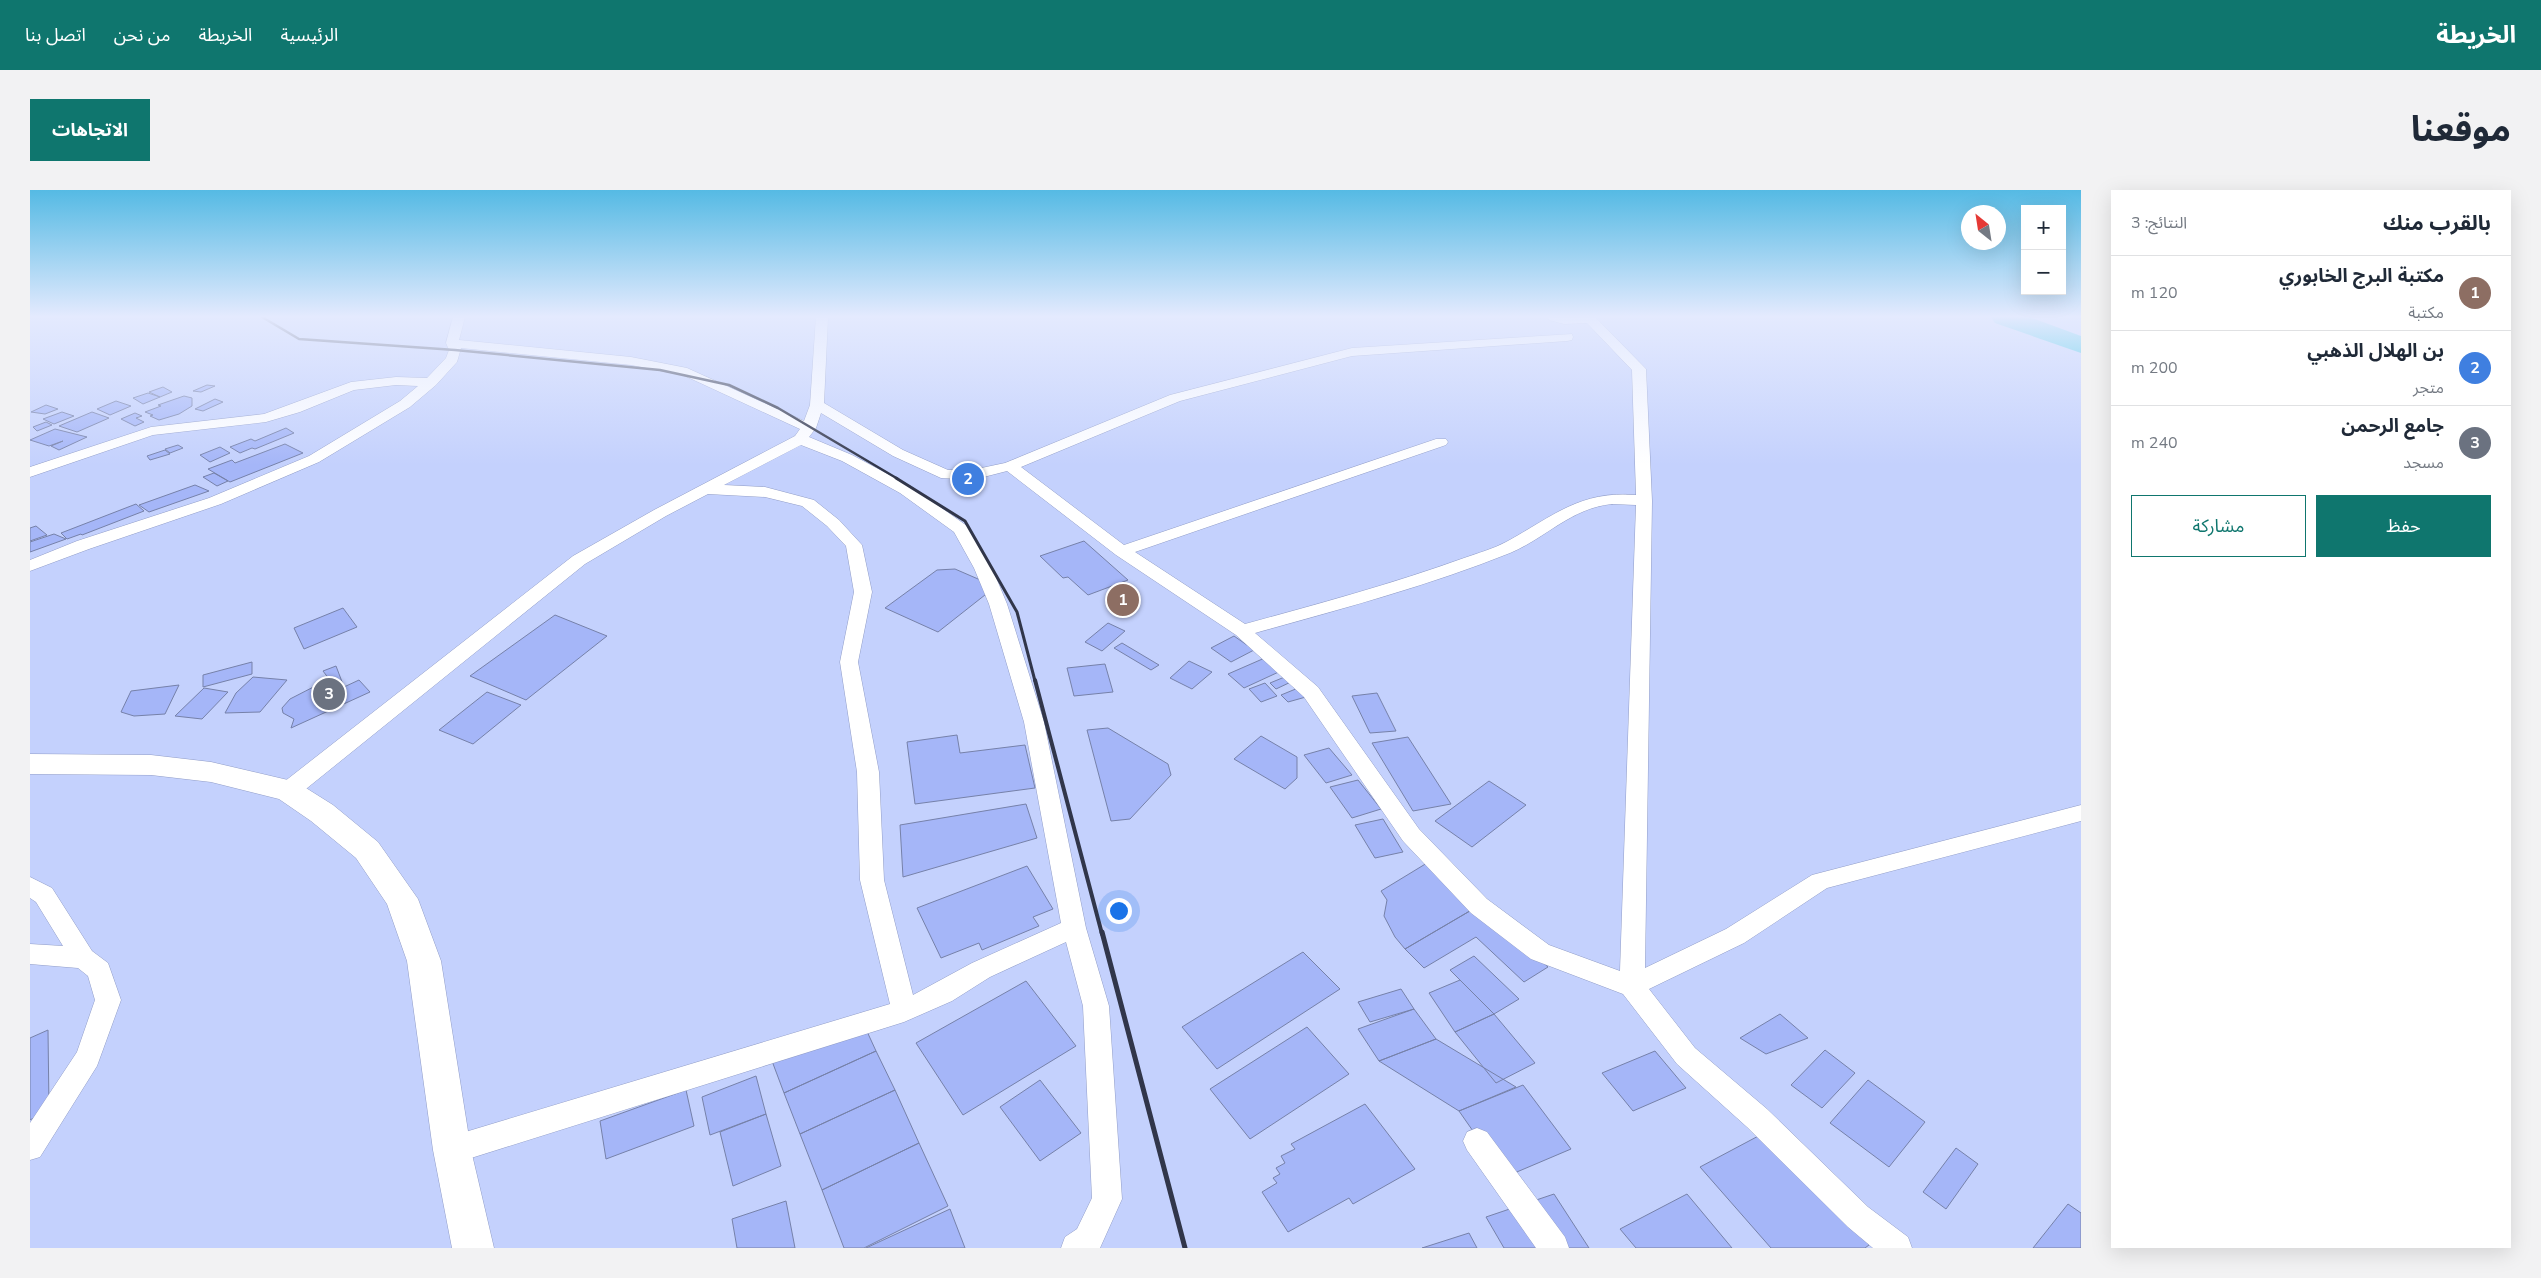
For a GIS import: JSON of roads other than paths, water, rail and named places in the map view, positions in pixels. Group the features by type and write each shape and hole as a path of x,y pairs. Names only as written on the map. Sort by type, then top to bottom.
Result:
{"main road":[{"path":"30,764 151,765 212,772 288,791 322,813 368,850 402,899 424,960 452,1150 473,1248"}],"street":[{"path":"30,566 83,545 215,501 314,460 405,404 431,382 445,366"},
{"path":"659,366 688,372 906,490 961,529 983,568 998,604 1034,722 1074,928 1096,1006 1107,1200 1088,1240 1076,1248"},
{"path":"288,791 578,560 804,434 817,405 819,366"},
{"path":"817,405 898,453 946,475 972,475 1010,466 1175,398 1297,366"},
{"path":"1632,986 1644,501 1638,369 1635,366"},
{"path":"30,472 152,431 275,416 351,386 396,381 431,382"},
{"path":"1122,551 1441,442"},
{"path":"1010,466 1122,551 1242,631 1311,692 1411,835 1479,906 1540,952 1632,986 1686,1056 1757,1118 1858,1217 1897,1248"},
{"path":"707,489 765,492 808,503 833,522 854,545 864,592 849,662 868,772 872,880 904,1011"},
{"path":"1242,631 1393,587 1505,550 1556,517 1588,501 1619,498 1644,501"},
{"path":"1632,986 1735,936 1820,881 2081,813"},
{"path":"30,886 44,895 83,958 98,970 108,1000 88,1058 30,1147"},
{"path":"452,1150 904,1011 943,993 981,970 1074,928"},
{"path":"30,954 83,958"},
{"path":"1477,1141 1554,1248"}],"railway":[{"path":"623,366 660,370 729,385 778,408 898,479"},
{"path":"896,478 965,521 1017,612 1035,681"},
{"path":"1035,680 1102,934"},
{"path":"1102,932 1185,1248"}],"place":[{"name":"بن الهلال الذهبي","path":"968,479"},
{"name":"مكتبة البرج الخابوري","path":"1123,600"},
{"name":"جامع الرحمن","path":"329,694"}]}
